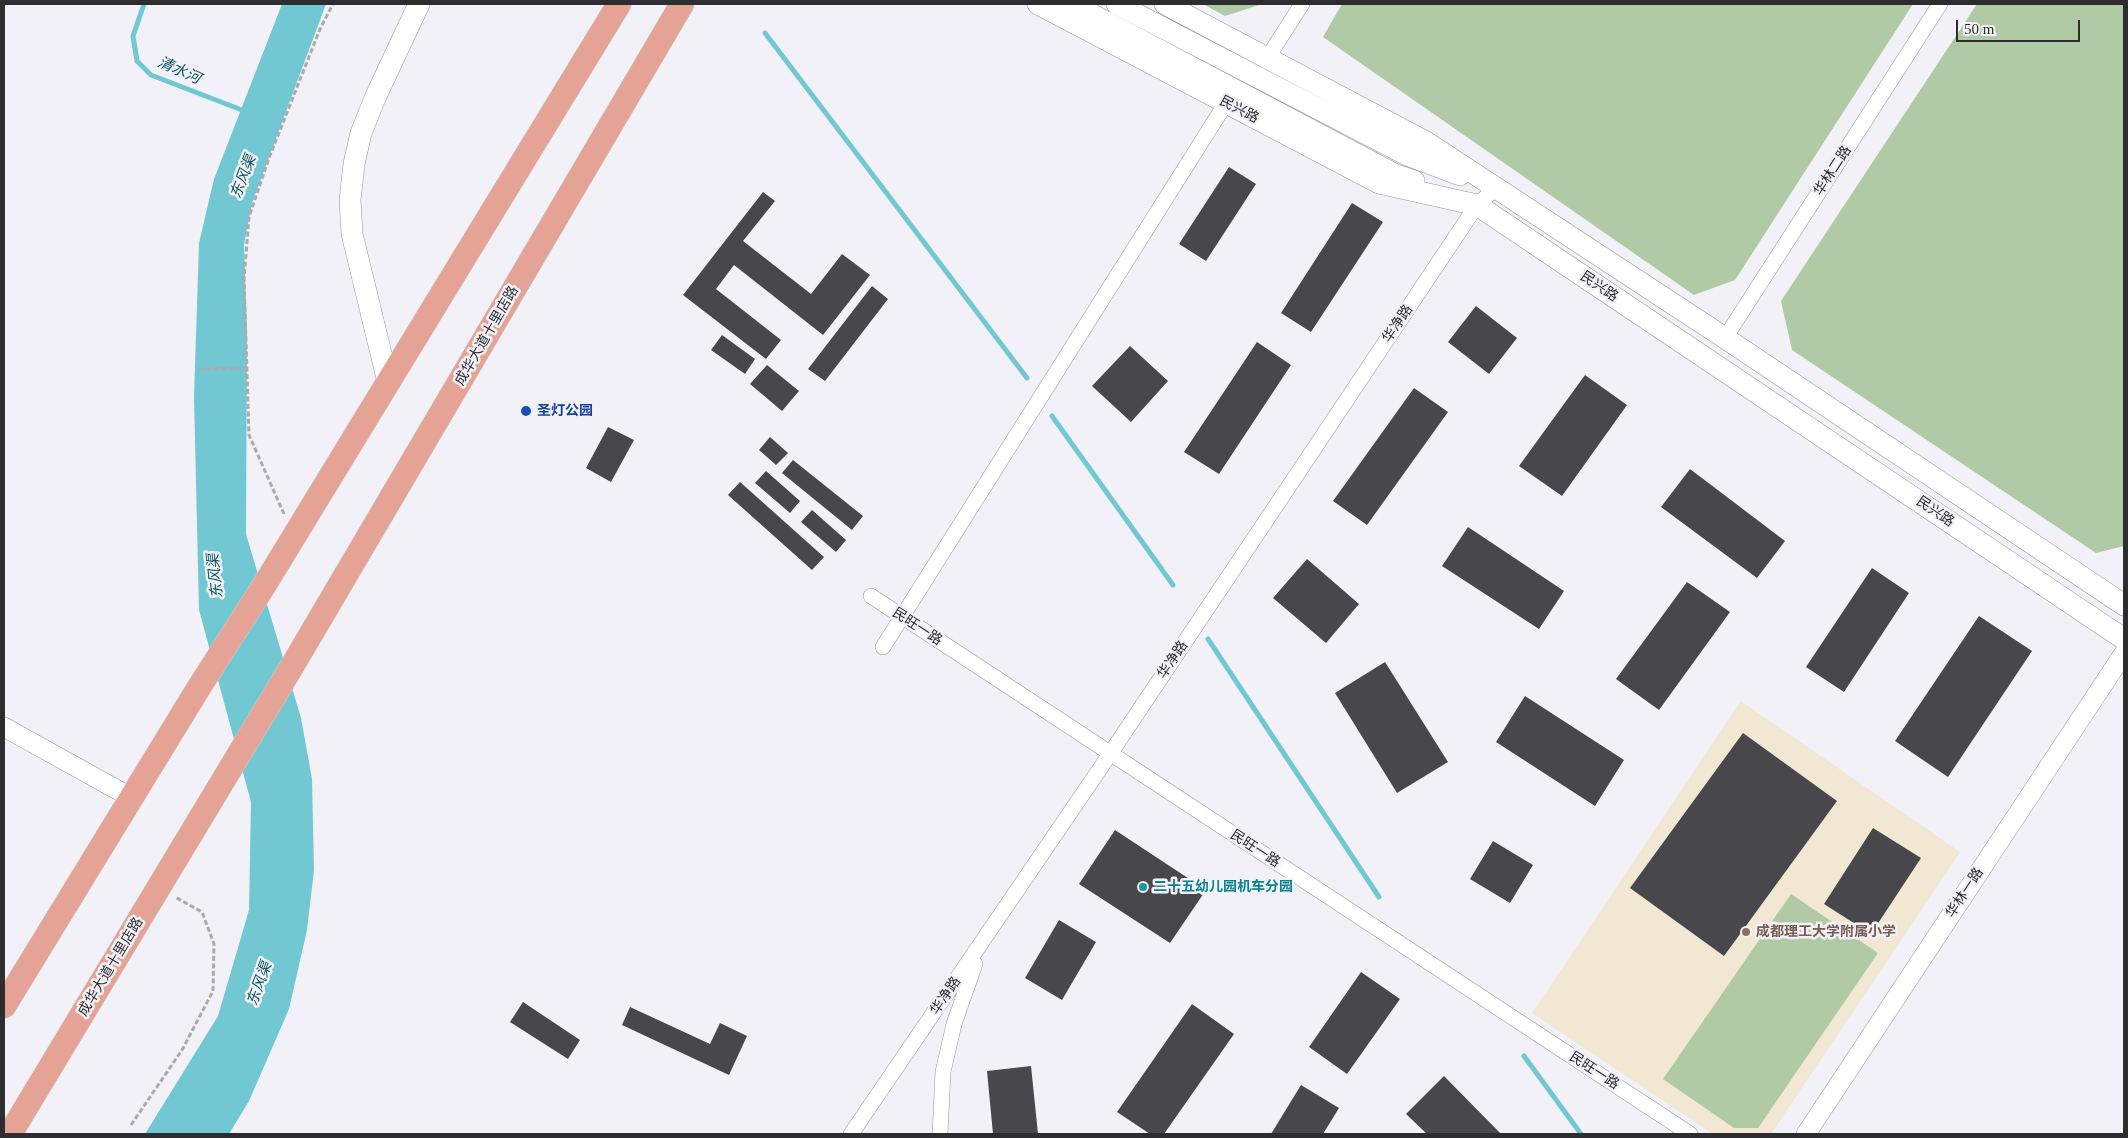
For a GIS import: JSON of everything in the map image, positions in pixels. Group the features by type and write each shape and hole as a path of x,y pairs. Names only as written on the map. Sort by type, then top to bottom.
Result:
{"main road":[{"path":"388,382 352,234 350,200 354,164 361,134 375,98 419,4"},
{"path":"4,1006 198,689 265,584 619,4"},
{"name":"成华大道十里店路","path":"10,1134 292,668 682,4"},
{"name":"民兴路","path":"1038,4 1379,184 1477,205"},
{"name":"民兴路","path":"1072,4 1396,175 1477,205 2124,639"},
{"path":"1116,4 1407,155 1496,188"},
{"name":"民兴路","path":"1165,4 1426,142 1725,338 2124,606"}],"street":[{"path":"1268,57 1302,4"},
{"name":"华林二路","path":"1725,338 1940,4"},
{"path":"883,647 1226,103"},
{"name":"华净路","path":"851,1134 1110,754 1477,205 1496,188"},
{"name":"民旺一路","path":"871,596 1690,1134"},
{"name":"华林一路","path":"1806,1134 2124,652"},
{"path":"4,727 132,798"},
{"path":"940,1134 943,1072 954,1024 970,973 988,933"}],"path":[{"path":"294,535 249,434 244,279 249,217 269,158 320,29 333,4"},
{"path":"199,369 247,368"},
{"path":"131,1125 182,1050 213,991 214,944 202,912 159,887"}],"shaded area":[{"name":"成都理工大学附属小学","path":"1741,701 1960,852 1771,1134 1713,1134 1532,1013"}],"green space":[{"path":"1203,4 1262,4 1225,16"},
{"path":"1342,4 1913,4 1735,280 1694,295 1323,37"},
{"path":"1977,4 2124,4 2124,546 2096,553 1792,350 1781,301"},
{"path":"1791,894 1878,953 1758,1128 1734,1128 1663,1079"}],"water":[{"name":"东风渠","path":"282,4 326,4 252,203 244,245 247,331 246,534 301,718 312,779 314,870 307,930 289,1009 249,1101 229,1134 145,1134 218,1016 249,910 251,802 199,610 194,397 199,243 214,179"}],"building":[{"path":"1229,167 1256,184 1206,261 1179,244"},
{"path":"763,192 775,201 743,241 811,294 842,254 870,275 823,335 734,265 716,289 781,340 766,359 683,295"},
{"path":"1352,203 1383,222 1311,332 1281,313"},
{"path":"872,286 888,299 825,381 808,369"},
{"path":"1476,306 1517,338 1489,374 1448,342"},
{"path":"722,335 755,359 745,374 711,350"},
{"path":"1257,342 1291,365 1219,474 1184,452"},
{"path":"1130,346 1168,381 1131,422 1092,386"},
{"path":"767,365 799,391 782,411 750,384"},
{"path":"1585,375 1627,405 1562,496 1519,466"},
{"path":"1414,388 1448,412 1367,525 1333,501"},
{"path":"608,427 634,440 611,482 586,468"},
{"path":"770,437 788,453 776,465 759,450"},
{"path":"793,460 863,516 852,530 782,473"},
{"path":"1690,469 1785,541 1757,578 1661,507"},
{"path":"766,471 800,501 790,513 755,483"},
{"path":"740,482 824,557 812,570 728,495"},
{"path":"812,510 846,540 836,552 801,522"},
{"path":"1468,527 1564,591 1539,629 1442,566"},
{"path":"1307,559 1359,604 1326,643 1273,598"},
{"path":"1872,568 1909,593 1844,692 1806,667"},
{"path":"1687,582 1730,612 1659,710 1616,679"},
{"path":"1979,616 2032,651 1948,777 1895,741"},
{"path":"1385,662 1448,762 1397,793 1335,693"},
{"path":"1525,696 1624,760 1595,806 1496,742"},
{"path":"1743,733 1837,801 1724,956 1630,888"},
{"path":"1873,828 1921,858 1871,934 1824,904"},
{"name":"二十五幼儿园机车分园","path":"1115,830 1206,890 1170,943 1079,884"},
{"path":"1493,841 1533,865 1510,903 1470,879"},
{"path":"1059,920 1096,942 1062,1000 1025,978"},
{"path":"1361,972 1400,999 1347,1074 1309,1047"},
{"path":"523,1002 580,1040 568,1059 510,1022"},
{"path":"1192,1004 1234,1034 1164,1134 1150,1134 1117,1112"},
{"path":"630,1007 710,1044 720,1023 747,1036 729,1075 622,1025"},
{"path":"1031,1066 1038,1134 993,1134 987,1071"},
{"path":"1444,1076 1501,1134 1427,1134 1406,1114"},
{"path":"1301,1085 1339,1108 1323,1134 1271,1134"}],"waterway":[{"name":"清水河","path":"144,4 133,36 137,61 151,75 247,112"},
{"path":"765,33 1027,378"},
{"path":"1052,416 1173,585"},
{"path":"1208,639 1379,897"},
{"path":"1524,1056 1581,1134"}],"place":[{"name":"圣灯公园","path":"526,411"},
{"name":"二十五幼儿园机车分园","path":"1143,887"},
{"name":"成都理工大学附属小学","path":"1746,932"}]}
